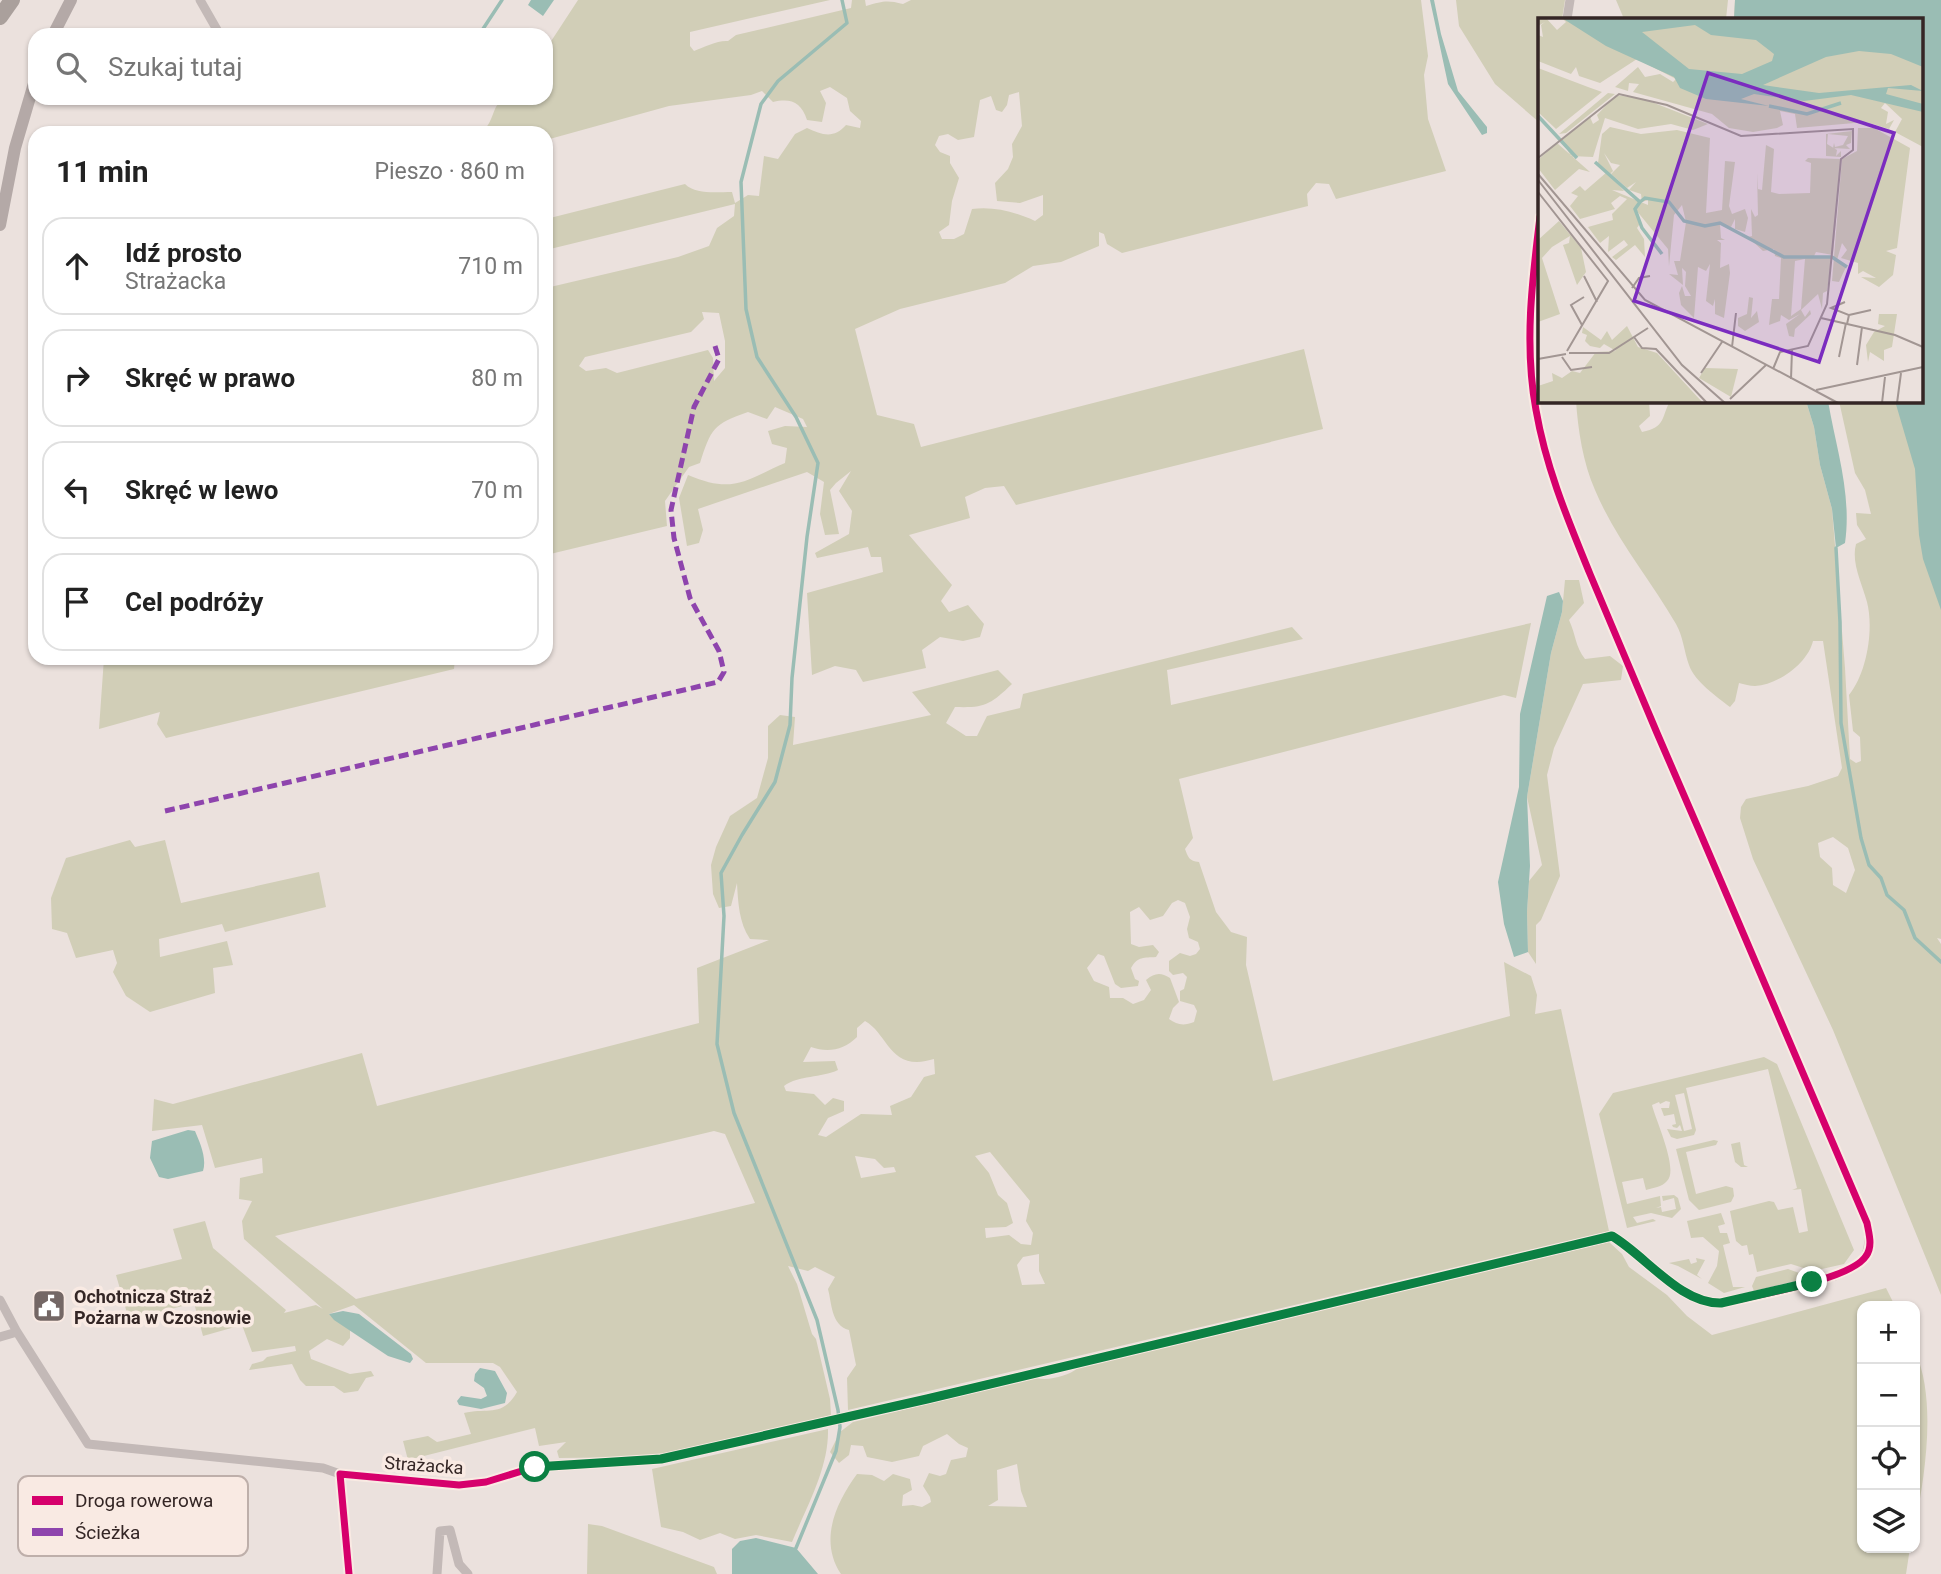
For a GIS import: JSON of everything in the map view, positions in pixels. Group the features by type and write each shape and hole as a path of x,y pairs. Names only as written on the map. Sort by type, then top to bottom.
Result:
{"highway":[{"path":"0,17 12,0"}],"street":[{"path":"57,28 71,0"},
{"path":"200,0 216,28"},
{"path":"1567,18 1570,0"},
{"path":"0,225 15,148 28,104"},
{"name":"Strażacka","path":"0,1300 17,1332 88,1444 323,1468 340,1474 459,1485 486,1482 535,1467 661,1459 833,1421 1612,1236 1694,1298 1707,1304 1835,1276 1864,1259 1870,1243 1867,1223 1617,639 1551,473 1535,406 1530,335 1531,289 1538,233"},
{"path":"0,1337 17,1332"},
{"path":"340,1474 349,1574"},
{"path":"437,1574 440,1531 450,1530 459,1564 468,1574"}],"shaded area":[{"path":"578,0 830,0 690,32 690,46 694,51 728,41 736,35 851,8 852,0 865,0 866,6 885,2 903,4 911,0 1421,0 1428,56 1424,75 1428,119 1446,171 1336,199 1329,184 1316,183 1307,194 1308,206 1122,253 1107,244 1104,234 1099,232 1099,246 1061,262 1033,266 1005,283 900,309 855,329 877,415 914,424 921,447 1304,349 1323,429 1016,505 1004,486 985,488 965,497 970,518 909,535 952,585 941,601 949,612 968,605 984,624 980,637 963,641 940,637 922,650 926,668 863,682 856,670 835,666 812,675 807,593 883,572 881,557 871,557 868,547 817,558 815,553 849,534 852,511 839,491 851,471 830,490 839,534 825,535 820,514 824,482 807,472 698,509 703,530 699,543 687,546 679,498 688,475 716,484 738,483 785,463 787,448 772,444 768,431 785,426 807,427 803,419 775,407 767,419 748,412 727,420 715,429 700,463 689,467 665,501 667,526 553,553 553,286 678,257 709,246 717,228 734,216 735,204 553,248 553,217 685,184 701,191 732,192 735,203 748,195 759,196 764,156 778,159 795,134 807,128 823,134 832,134 846,125 860,128 861,121 850,111 847,98 830,87 820,91 826,103 822,122 807,120 798,105 790,101 773,102 762,91 751,95 669,106 553,138 553,126 487,126 498,105 553,105 553,38","holes":["1019,92 1022,126 1012,144 1013,157 1008,169 995,183 997,201 1020,203 1043,195 1043,215 1035,221 1004,210 972,209 964,234 954,239 942,239 939,232 949,225 959,178 950,163 950,156 940,152 935,145 939,136 948,134 958,140 974,137 980,100 991,96 996,110 1002,112 1009,95","702,312 719,313 725,341 725,368 714,381 713,358 708,350 617,373 606,368 586,371 579,366 585,357 691,332 704,319"]},
{"path":"1456,0 1565,0 1562,18 1538,18 1538,121 1495,84 1459,26"},
{"path":"1616,0 1728,0 1726,18 1624,18"},
{"path":"1735,0 1941,0 1941,939 1937,938 1941,944 1941,1295 1833,1030 1753,859 1740,818 1741,807 1746,799 1808,786 1838,776 1842,768 1823,641 1813,641 1799,665 1773,682 1755,686 1739,683 1735,701 1730,707 1701,683 1687,660 1676,624 1623,542 1595,490 1584,458 1576,402 1649,402 1650,416 1639,426 1642,432 1659,424 1670,402 1806,402 1832,509 1850,759 1856,763 1861,761 1860,737 1853,731 1849,695 1864,663 1870,625 1855,558 1856,544 1866,539 1857,525 1856,513 1871,514 1865,490 1855,473 1839,402 1924,402 1924,18 1734,18","holes":["1833,837 1848,848 1855,870 1846,893 1833,885 1832,868 1820,857 1818,843"]},
{"path":"1565,580 1579,580 1584,603 1569,620 1585,659 1610,656 1623,666 1621,680 1583,684 1554,748 1547,775 1560,876 1541,920 1536,925 1536,964 1528,952 1527,912 1529,881 1542,865 1527,797 1551,653 1562,612"},
{"path":"1531,623 1516,698 1504,695 1179,779 1193,838 1185,849 1189,858 1199,862 1216,912 1231,932 1247,937 1246,965 1273,1081 1510,1016 1504,962 1531,976 1537,995 1535,1014 1561,1009 1609,1231 848,1410 847,1378 856,1365 849,1330 835,1319 832,1307 828,1289 835,1277 815,1267 808,1271 788,1266 816,1339 830,1399 831,1415 753,1436 646,1457 559,1458 557,1451 566,1442 539,1446 535,1428 408,1460 403,1441 428,1436 437,1442 471,1434 464,1413 500,1408 517,1392 500,1367 493,1363 426,1363 354,1305 329,1314 350,1330 350,1338 343,1346 327,1339 309,1351 311,1359 350,1374 371,1371 374,1376 366,1378 358,1391 344,1393 334,1386 306,1386 292,1364 249,1370 252,1364 267,1357 296,1351 295,1346 252,1352 242,1325 203,1336 194,1303 129,1320 116,1275 182,1259 173,1229 205,1221 213,1248 286,1310 284,1313 316,1305 323,1309 244,1239 242,1221 252,1201 239,1199 240,1178 263,1173 262,1158 215,1168 202,1125 152,1131 154,1099 173,1104 362,1053 377,1106 699,1023 697,968 769,940 750,939 746,933 740,912 737,883 731,906 719,908 713,894 711,865 730,816 757,798 768,758 768,726 780,715 795,717 793,745 931,715 912,692 998,670 1012,684 986,704 955,707 946,723 966,736 977,736 987,716 1020,708 1023,694 1292,627 1303,639 1167,670 1171,705","holes":["1178,900 1185,903 1190,917 1187,929 1189,938 1198,942 1200,949 1190,956 1180,953 1169,961 1169,971 1173,975 1183,973 1187,977 1184,989 1180,991 1180,1001 1194,1005 1197,1011 1194,1022 1187,1024 1178,1024 1169,1019 1173,1008 1179,1002 1170,978 1160,974 1146,980 1151,990 1144,1000 1133,1004 1123,998 1110,998 1109,987 1094,981 1087,968 1098,954 1104,956 1115,984 1121,988 1138,986 1139,981 1135,979 1131,968 1139,960 1156,957 1159,952 1153,945 1139,947 1131,944 1130,912 1139,907 1150,920 1163,916 1172,903","865,1021 900,1057 917,1062 934,1059 935,1074 924,1077 911,1097 890,1106 892,1115 861,1114 826,1137 818,1135 828,1118 844,1111 844,1101 833,1098 825,1105 814,1094 786,1091 784,1086 796,1080 838,1070 835,1061 803,1062 811,1047 836,1049 857,1037 857,1028","714,1131 725,1134 755,1203 356,1299 275,1236","990,1152 1030,1201 1026,1221 1033,1233 1031,1245 1021,1244 1009,1235 986,1238 985,1228 1006,1227 1013,1223 1007,1203 998,1195 989,1173 975,1156","855,1156 875,1159 884,1168 894,1167 896,1172 861,1178","1039,1254 1039,1271 1045,1284 1022,1285 1017,1265 1023,1257"]},
{"path":"104,665 454,665 454,669 166,738 157,724 160,712 99,729"},
{"path":"130,840 135,847 165,840 181,903 319,872 326,907 225,932 222,924 159,939 160,957 227,941 233,965 213,968 215,993 150,1012 126,996 113,972 117,963 113,950 76,958 67,933 52,929 51,898 66,858"},
{"path":"1764,1057 1777,1064 1854,1250 1844,1264 1813,1271 1791,1264 1757,1272 1753,1254 1749,1255 1747,1245 1742,1246 1736,1241 1730,1211 1769,1201 1774,1202 1778,1210 1793,1207 1799,1233 1808,1231 1801,1189 1792,1190 1797,1188 1768,1069 1686,1088 1696,1130 1694,1135 1677,1139 1671,1137 1667,1129 1682,1131 1680,1125 1677,1128 1672,1125 1676,1124 1674,1114 1664,1116 1661,1108 1669,1108 1670,1102 1652,1105 1669,1156 1670,1175 1663,1185 1646,1190 1643,1178 1622,1182 1627,1204 1660,1196 1661,1206 1656,1208 1661,1207 1662,1212 1676,1209 1674,1198 1663,1201 1662,1196 1674,1195 1678,1198 1681,1209 1672,1218 1651,1213 1633,1217 1637,1223 1653,1219 1656,1221 1627,1228 1599,1114 1613,1093","holes":["1684,1093 1692,1129 1684,1131 1675,1095"]},
{"path":"1718,1141 1716,1145 1686,1152 1696,1194 1726,1186 1733,1188 1734,1196 1731,1202 1699,1210 1689,1200 1676,1149"},
{"path":"1740,1142 1744,1165 1748,1167 1741,1167 1735,1162 1731,1144"},
{"path":"1721,1213 1725,1224 1718,1226 1720,1233 1727,1233 1730,1243 1723,1245 1733,1287 1745,1287 1724,1293 1708,1283 1717,1266 1719,1251 1703,1237 1691,1238 1687,1221"},
{"path":"1609,1242 1622,1254 1629,1267 1667,1295 1687,1316 1712,1335 1886,1288 1892,1301 1857,1301 1857,1553 1909,1553 1906,1574 841,1574 831,1549 832,1523 842,1498 857,1474 872,1475 884,1481 893,1474 910,1479 912,1490 903,1495 902,1506 922,1507 931,1502 923,1486 929,1473 940,1476 946,1474 951,1460 966,1457 968,1448 947,1434 923,1446 919,1456 892,1462 867,1457 863,1446 851,1445 849,1455 839,1463 830,1452 840,1432 853,1422 1036,1378 1047,1379 1078,1368","holes":["1017,1464 1021,1491 1027,1507 988,1506 998,1500 997,1470"]},
{"path":"1696,1258 1705,1260 1697,1275 1702,1279 1669,1263 1689,1259 1691,1264 1697,1262"},
{"path":"1788,1269 1802,1274 1803,1279 1754,1291 1752,1286 1756,1277"},
{"path":"1920,1365 1927,1414 1920,1496"},
{"path":"828,1429 821,1472 792,1542 756,1535 735,1539 720,1533 700,1540 683,1532 661,1527 652,1469"},
{"path":"588,1524 602,1526 714,1567 717,1574 587,1574"}],"water":[{"path":"531,0 554,0 543,16 528,5"},
{"path":"1430,0 1434,0 1458,91 1487,127 1487,133 1482,135 1448,84"},
{"path":"1735,0 1941,0 1941,610 1923,559 1915,469 1895,402 1924,402 1924,18 1734,18"},
{"path":"1806,402 1828,402 1845,489 1847,525 1845,543 1836,548 1832,509 1820,465 1814,427"},
{"path":"1559,592 1563,601 1562,612 1551,653 1527,797 1530,866 1528,952 1514,957 1504,924 1498,882 1519,787 1520,714 1547,596"},
{"path":"188,1130 195,1131 201,1146 203,1171 168,1179 159,1177 150,1158 152,1141"},
{"path":"343,1311 359,1314 411,1354 413,1359 410,1363 388,1356 329,1314"},
{"path":"480,1368 495,1371 507,1393 505,1403 481,1409 459,1405 457,1401 461,1396 481,1399 487,1396 484,1388 474,1381"},
{"path":"756,1538 796,1548 818,1574 732,1574 732,1549 740,1541"}],"waterway":[{"path":"484,28 502,0"},
{"path":"796,1548 836,1451 840,1427 838,1410 817,1320 734,1113 717,1044 724,916 721,873 775,782 790,725 792,678 807,537 818,463 796,417 757,357 746,309 741,182 761,104 778,81 847,23 842,0"},
{"path":"1836,548 1841,723 1861,838 1869,865 1881,878 1887,895 1904,910 1915,938 1941,962"}],"marked path":[{"path":"165,811 718,682 724,672 719,651 690,598 674,538 671,510 694,407 719,359 715,346"}],"cycle path":[{"path":"349,1574 340,1474 459,1485 486,1482 535,1467 661,1459 927,1399 1612,1236 1677,1288 1691,1296 1721,1303 1822,1280 1857,1265 1866,1256 1870,1244 1867,1223 1598,594 1552,473 1540,431 1530,362 1532,289 1538,235"}],"place":[{"name":"Ochotnicza Straż Pożarna w Czosnowie","path":"49,1306"}],"route":[{"path":"535,1467 661,1459 927,1399 1612,1236 1694,1298 1707,1304 1812,1282"}]}
